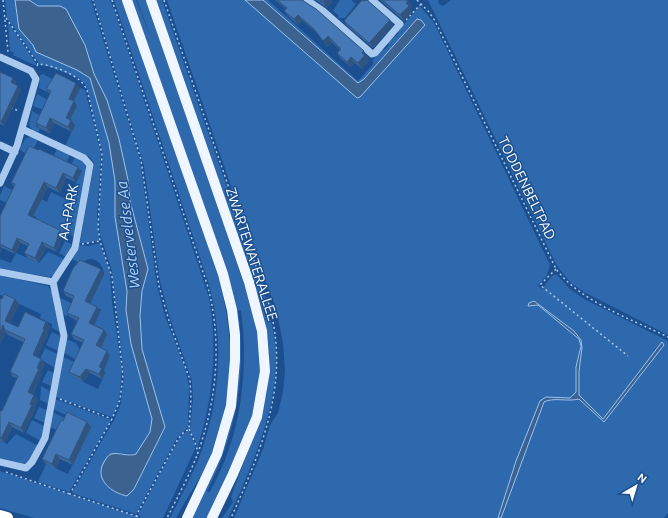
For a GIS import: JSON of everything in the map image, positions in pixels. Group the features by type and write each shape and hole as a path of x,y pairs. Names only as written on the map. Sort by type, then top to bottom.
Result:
{"highway":[{"path":"0,516 7,518"}],"main road":[{"path":"127,0 223,274 232,310 235,360 231,406 218,454 187,518"},
{"name":"ZWARTEWATERALLEE","path":"151,0 251,289 262,331 265,371 257,417 233,474 212,518"}],"street":[{"path":"307,0 343,24 372,54 375,53 400,24 372,0"},
{"path":"0,183 15,152 36,82 33,74 3,58"},
{"name":"AA-PARK","path":"22,130 89,162 90,168 76,244 53,282"},
{"path":"0,145 15,152"},
{"path":"0,272 53,282 64,336 44,440 31,464 26,468 0,462"}],"path":[{"path":"3,0 9,50 3,58"},
{"path":"93,0 141,160 159,286 170,324 190,380 192,398 189,429 198,454"},
{"path":"112,0 207,284 214,311 216,338 213,396 209,419 198,454 167,518"},
{"name":"TODDENBELTPAD","path":"417,0 435,21 556,269 566,281 582,294 668,337"},
{"path":"400,24 404,22 421,4"},
{"path":"6,18 38,64 51,67 77,79 83,84 87,90 102,154 98,217 100,241 112,277 115,315 123,370 120,400 112,419 70,494"},
{"path":"33,74 38,64"},
{"path":"7,105 26,114"},
{"path":"76,244 87,245 100,241"},
{"path":"556,269 540,285 628,356"},
{"path":"52,396 112,419"},
{"path":"136,516 178,439 189,429"},
{"path":"0,470 140,518"}],"shaded area":[{"path":"5,0 15,0 19,29 33,45 35,50 77,70 90,78 109,143 115,181 115,216 127,291 126,310 131,344 152,419 150,431 136,454 117,453 116,491 134,489 165,427 142,349 140,316 142,291 148,269 130,201 128,180 119,139 107,101 94,74 85,45 74,27 67,11 38,6 29,0 91,0 140,160 157,286 165,316 185,368 189,386 188,427 177,438 136,514 72,493 114,420 121,403 124,375 112,271 100,234 99,216 103,154 86,85 79,78 39,63 7,18"},
{"path":"94,0 110,0 115,12 209,298 213,336 212,374 207,412 197,449 197,444 190,431 193,399 192,381 170,318 160,281 144,166"},
{"path":"114,0 122,0 127,11 217,272 223,295 230,341 229,389 226,412 220,435 211,457 176,518 170,518 199,458 212,415 218,370 217,325 208,281"},
{"path":"132,0 136,0 152,40 137,0 146,0 148,5 251,304 259,345 260,370 258,389 254,409 241,447 207,518 191,518 214,472 226,443 235,409 239,368 227,274","holes":["241,310 243,333 243,381 235,428 229,450 209,493 207,491 225,448 237,404 241,358 238,311"]},
{"path":"155,0 162,0 265,297 275,342 275,379 267,420 261,440 228,518 222,518 233,502 231,497 258,423 264,400 268,377 269,353 266,327 259,299"},
{"path":"167,0 245,0 358,98 425,24 417,19 364,79 358,83 263,0 268,0 358,81 374,63 372,61 382,49 384,50 389,45 387,43 399,33 397,32 420,6 434,23 550,265 547,275 538,286 542,289 552,276 556,274 570,289 584,299 668,341 668,513 664,518 501,518 544,402 552,400 579,399 604,422 664,345 603,419 579,395 579,371 582,348 581,340 577,334 534,301 533,305 538,305 579,339 581,346 576,392 570,398 544,398 516,461 498,518 234,518 263,449 270,425 278,413 283,392 285,371 283,343 276,308 253,250"},
{"path":"340,0 351,0 356,4 345,18 338,18 338,15 333,11"},
{"path":"428,0 438,0 439,4 443,6 451,0 668,0 668,335 584,292 571,283 557,266"},
{"path":"8,22 37,65 13,55 14,53 10,51"},
{"path":"43,74 52,79 47,92 39,88 40,75"},
{"path":"80,88 85,90 101,153 97,216 99,240 87,243 80,243 94,163 90,157 65,146 75,125 69,122 72,104"},
{"path":"37,94 48,100 44,110 33,106"},
{"path":"32,111 41,116 36,126 40,129 38,133 32,130 29,125"},
{"path":"30,137 38,140 34,148 27,149 25,153 20,150 25,139"},
{"path":"57,149 70,155 66,163 53,157"},
{"path":"75,157 83,161 87,167 74,237 65,232 63,235 34,222 36,217 33,215 41,199 47,202 51,192 68,200 82,171 71,165"},
{"path":"4,186 14,191 9,204 0,200 0,195"},
{"path":"65,241 73,245 66,257 59,253"},
{"path":"100,243 110,272 112,302 122,370 119,401 112,417 56,397 63,357 79,364 73,377 98,389 105,373 103,371 100,350 107,334 93,327 101,310 90,304 104,274 103,270 96,260 89,259 81,264 72,259 79,245 88,246"},
{"path":"48,252 64,259 54,275 50,277 0,269 0,259 11,263 16,253 39,263"},
{"path":"0,275 48,286 52,293 60,332 52,328 52,324 40,318 41,314 0,295"},
{"path":"59,297 73,304 67,316 62,314"},
{"path":"52,332 60,336 58,351 46,345"},
{"path":"66,339 76,343 81,352 77,360 64,353"},
{"path":"45,348 57,354 55,368 40,359"},
{"path":"48,370 54,373 51,386 42,382"},
{"path":"41,386 50,391 48,404 40,400"},
{"path":"55,399 111,420 69,492 38,482 46,464 68,474 91,427 53,409"},
{"path":"39,407 47,410 45,423 34,418"},
{"path":"52,412 69,420 61,432 50,427"},
{"path":"32,420 44,426 41,441 26,433"},
{"path":"188,430 195,444 195,449 163,518 143,518 138,515 180,437"},
{"path":"16,434 38,446 29,460 24,464 0,458 0,441 7,444"},
{"path":"0,471 139,518 34,518 0,508"}],"water":[{"name":"Westerveldse Aa","path":"15,0 29,0 38,6 60,6 66,9 85,45 94,74 107,100 119,139 128,180 130,201 148,269 142,291 140,316 142,349 165,427 134,489 127,496 116,492 106,485 101,475 101,470 107,457 111,454 136,454 150,432 152,419 131,344 126,310 127,291 115,217 115,181 109,143 90,78 77,70 36,52 33,45 19,29"},
{"path":"245,0 263,0 358,83 364,79 417,19 421,20 425,25 360,97 357,98"},
{"path":"534,301 574,331 581,340 582,348 579,371 579,395 603,419 662,342 664,345 604,422 579,399 552,400 544,402 501,518 498,518 516,461 540,401 546,397 570,398 576,392 576,367 581,346 579,339 538,305 528,306 529,303"}],"building":[{"path":"277,0 302,0 316,9 364,51 362,53 365,55 358,63 351,57 347,62 337,53 341,49 328,36 323,41 314,29 298,15 294,19 284,11 287,8"},
{"path":"362,0 367,0 390,20 369,43 344,21"},
{"path":"382,0 408,0 406,3 409,6 400,15"},
{"path":"0,72 13,78 11,82 18,86 1,122 0,121"},
{"path":"56,73 76,83 69,99 74,101 66,118 71,120 68,127 50,118 46,128 36,123 51,91 46,89"},
{"path":"29,146 78,167 73,178 63,173 56,188 44,182 28,215 60,230 54,248 42,242 35,258 24,253 29,244 17,238 12,250 0,244 0,216 15,184 11,183"},
{"path":"80,260 101,269 85,301 97,307 89,323 104,330 96,345 107,351 99,367 102,368 99,374 86,369 80,377 69,372 84,340 71,334 79,318 67,313 74,296 63,291 73,268"},
{"path":"4,294 15,299 5,321 18,327 25,312 46,322 33,355 41,359 37,368 39,369 28,392 34,395 30,404 32,405 21,428 9,422 1,439 0,410 2,411 18,376 10,372 25,339 5,330 3,325 0,332 0,298 2,299"},
{"path":"67,412 87,422 69,460 56,454 52,464 42,459 61,420 63,421"}]}
